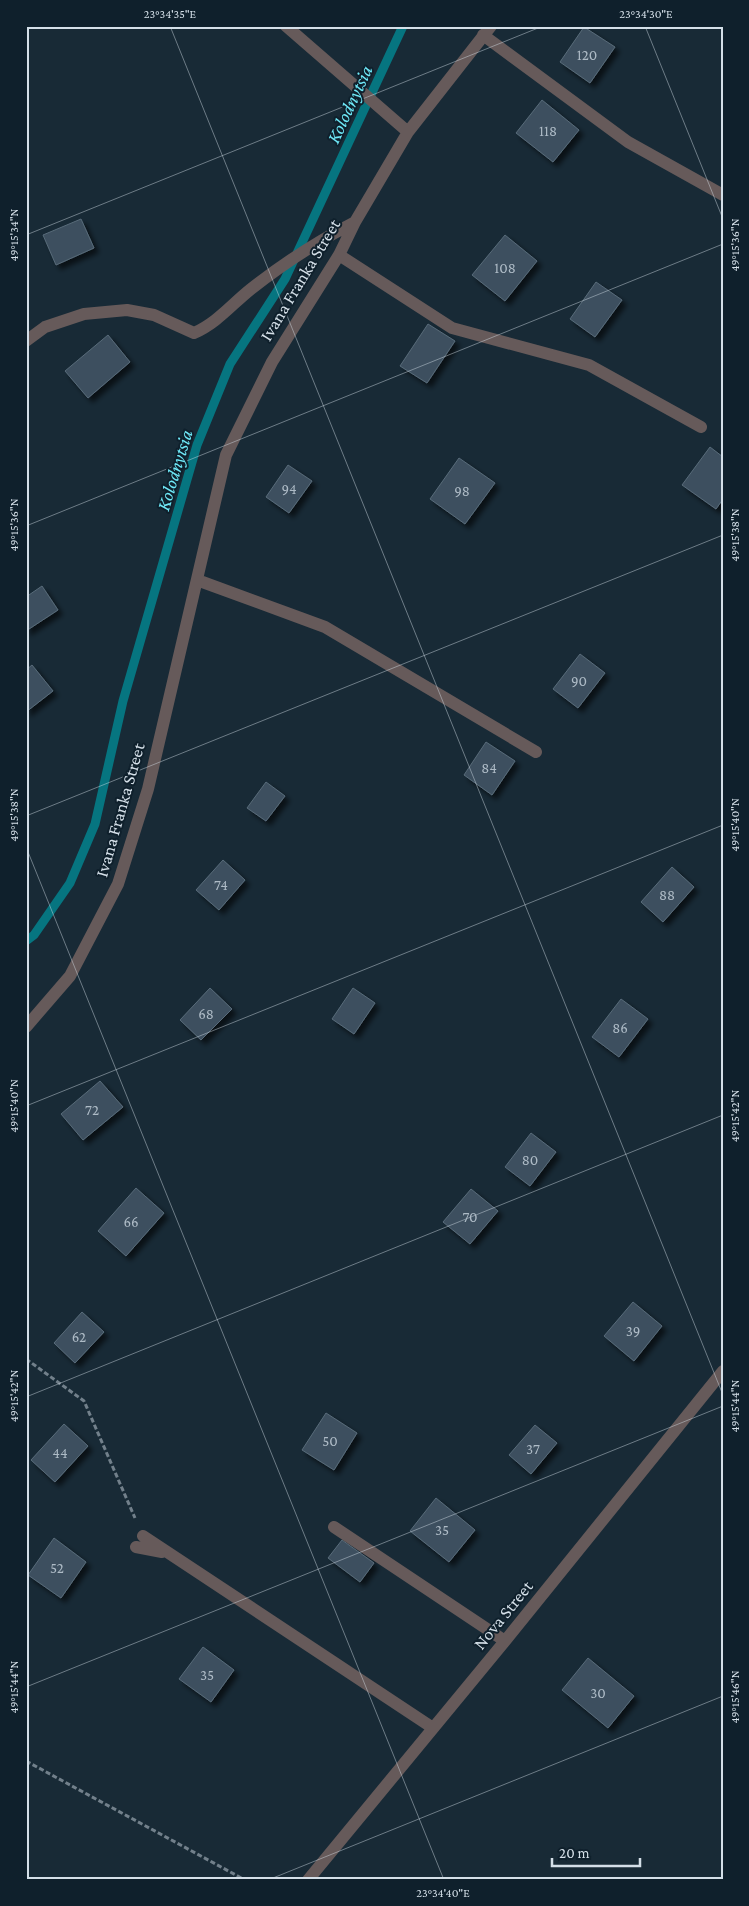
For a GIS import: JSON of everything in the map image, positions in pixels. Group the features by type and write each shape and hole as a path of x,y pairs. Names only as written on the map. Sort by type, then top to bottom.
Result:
{"street":[{"path":"286,26 408,132"},
{"path":"487,31 628,142 723,195"},
{"name":"Ivana Franka Street","path":"26,1027 70,976 118,884 148,789 226,455 272,362 340,255 355,222 408,132 487,31"},
{"path":"26,341 45,327 84,314 127,310 154,315 194,333 209,326 244,294 285,263 355,222"},
{"path":"340,255 452,328 589,365 701,427"},
{"path":"197,580 325,628 536,752"},
{"name":"Nova Street","path":"308,1880 505,1642 723,1371"},
{"path":"334,1527 505,1642"},
{"path":"140,1541 169,1554 433,1728"}],"path":[{"path":"26,1359 84,1401 140,1541"},
{"path":"26,1761 245,1880"}],"building":[{"path":"584,27 615,47 590,83 560,62"},
{"path":"542,100 579,130 553,162 516,133"},
{"path":"81,219 94,248 56,265 43,235"},
{"path":"505,235 537,261 505,301 472,275"},
{"path":"596,282 622,300 595,337 570,319"},
{"path":"428,324 455,341 427,383 400,366"},
{"path":"108,335 130,362 88,398 65,371"},
{"path":"710,447 723,457 723,499 716,509 682,485"},
{"path":"459,458 495,483 465,524 430,499"},
{"path":"288,465 312,481 289,513 266,497"},
{"path":"42,586 58,610 26,631 26,597"},
{"path":"580,654 605,673 578,708 553,689"},
{"path":"32,665 53,691 26,712 26,670"},
{"path":"486,742 515,761 492,795 464,775"},
{"path":"266,782 285,796 266,821 247,808"},
{"path":"223,860 245,880 219,910 196,890"},
{"path":"672,867 694,887 663,922 641,902"},
{"path":"210,988 232,1009 201,1040 180,1020"},
{"path":"353,988 375,1003 354,1034 332,1019"},
{"path":"621,999 648,1019 619,1057 592,1037"},
{"path":"100,1081 123,1107 83,1140 61,1114"},
{"path":"531,1133 556,1152 530,1186 505,1167"},
{"path":"136,1188 164,1213 126,1256 98,1231"},
{"path":"471,1189 498,1211 470,1244 443,1222"},
{"path":"633,1302 662,1326 634,1361 604,1336"},
{"path":"82,1312 104,1332 75,1363 54,1343"},
{"path":"326,1413 357,1433 334,1470 302,1450"},
{"path":"64,1424 88,1446 55,1482 31,1460"},
{"path":"535,1425 557,1443 531,1474 509,1455"},
{"path":"436,1498 475,1530 449,1562 410,1531"},
{"path":"54,1538 86,1562 61,1598 28,1575"},
{"path":"342,1540 374,1563 360,1582 328,1558"},
{"path":"203,1647 234,1670 211,1702 179,1679"},
{"path":"588,1658 634,1696 608,1728 562,1690"}],"waterway":[{"name":"Kolodnytsia","path":"26,941 34,935 70,883 95,824 123,701 197,445 230,364 285,279 403,26"}]}
